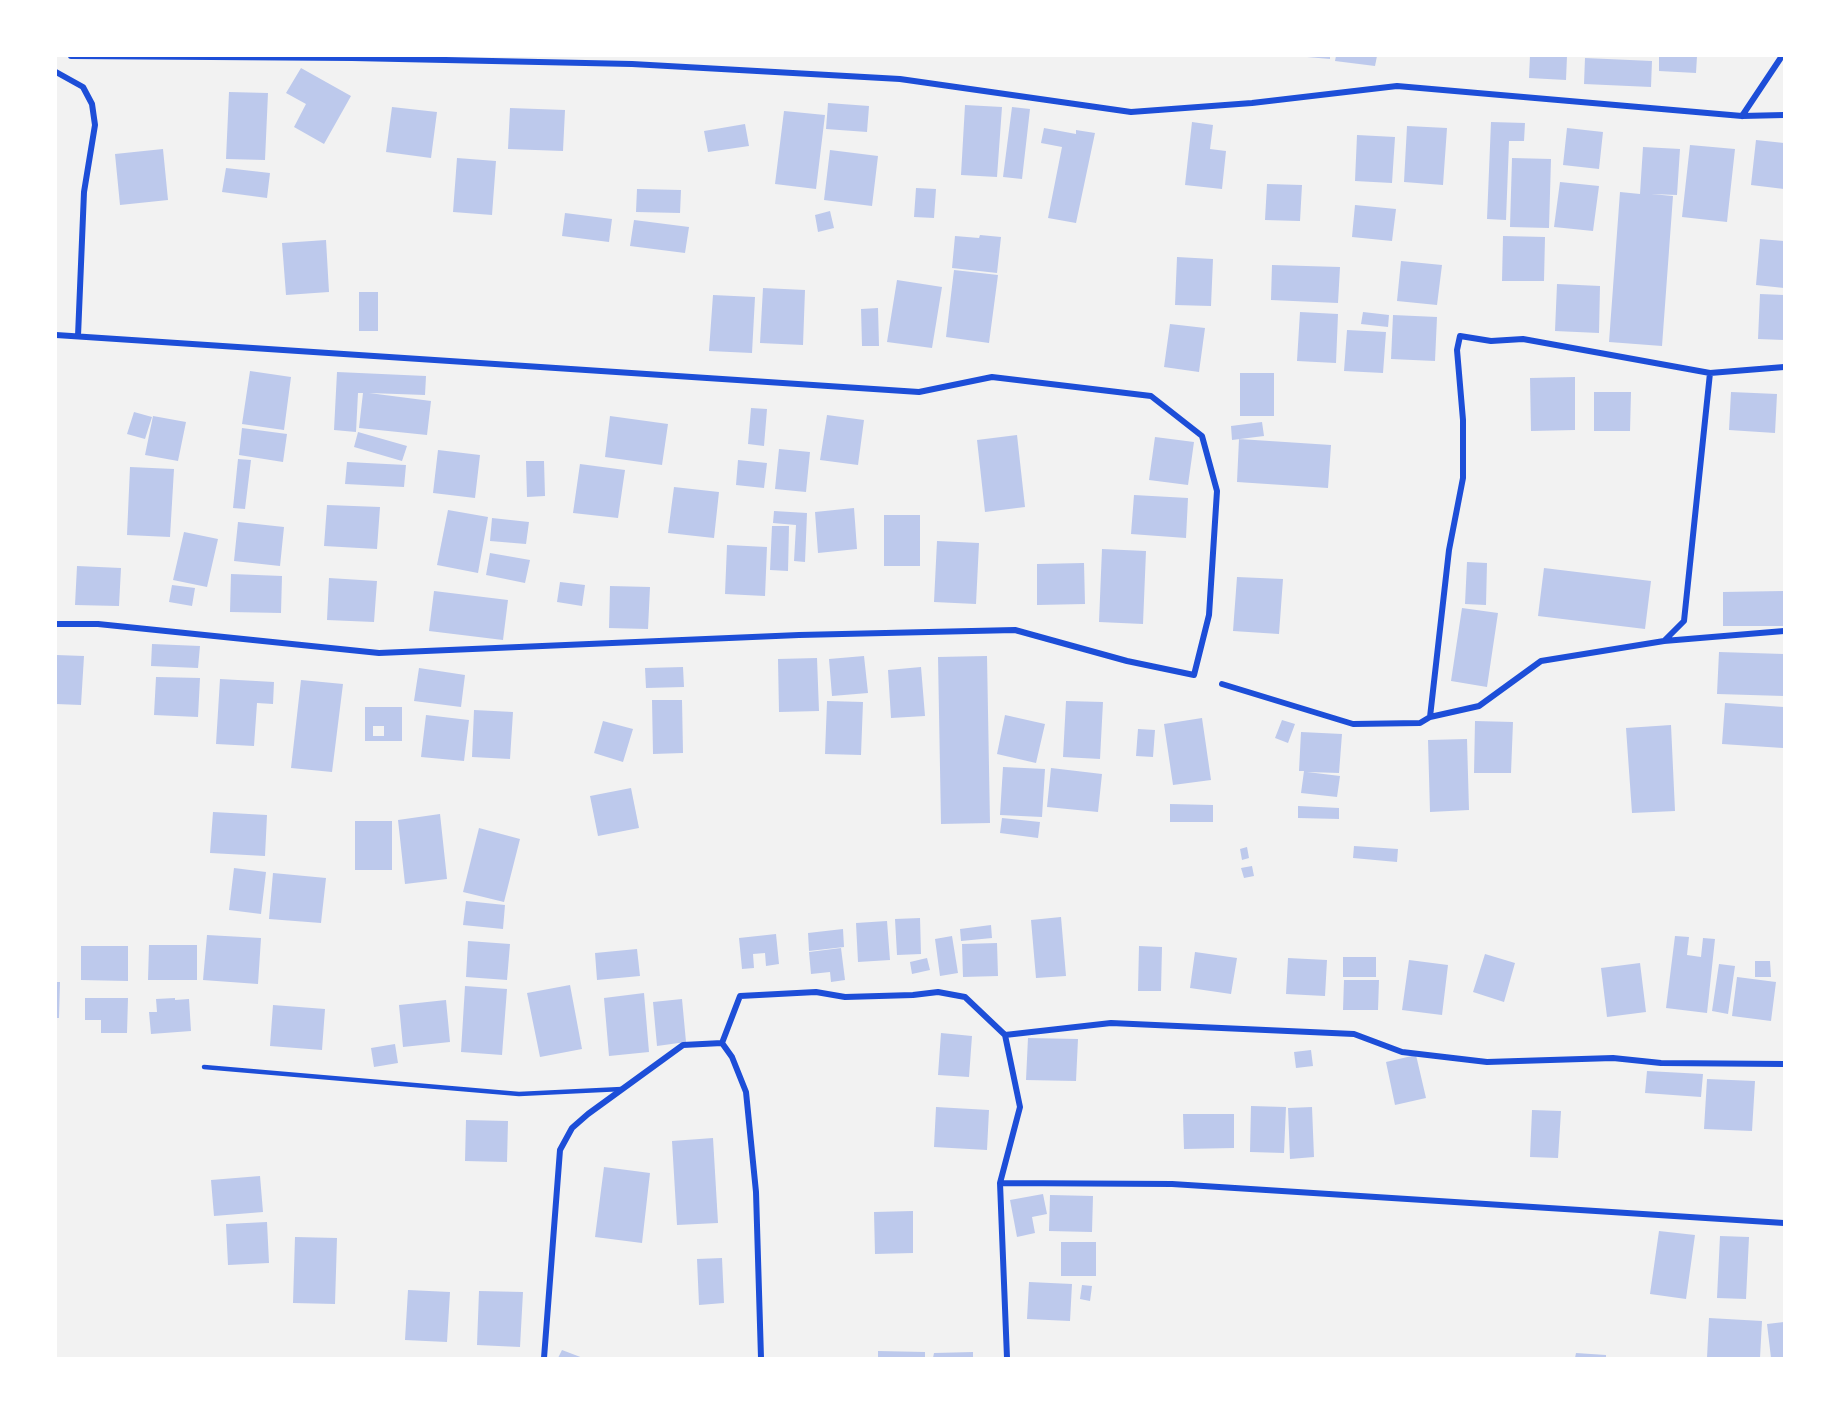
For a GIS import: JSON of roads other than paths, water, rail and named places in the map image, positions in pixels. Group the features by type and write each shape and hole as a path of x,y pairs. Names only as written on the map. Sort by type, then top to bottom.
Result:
{"street":[{"path":"71,56 352,57 632,64 900,79 1131,112 1252,103 1397,86 1742,116 1785,115"},
{"path":"1742,116 1782,56"},
{"path":"56,72 83,87 92,104 95,125 83,201 78,336"},
{"path":"56,335 919,392 992,377 1151,396 1202,436 1217,491 1209,615 1194,675 1015,630 799,634 379,654 98,624 56,624"},
{"path":"1430,717 1449,550 1463,478 1463,420 1457,350 1460,336 1491,341 1523,339 1710,373 1785,367"},
{"path":"1664,641 1684,621 1710,373"},
{"path":"1222,684 1353,724 1420,723 1430,717 1479,705 1541,661 1664,641 1785,631"},
{"path":"722,1043 740,996 816,992 845,997 938,992 965,997 1005,1035 1020,1107 1000,1183 1007,1359"},
{"path":"1005,1035 1111,1023 1354,1034 1402,1052 1487,1062 1613,1058 1661,1063 1785,1064"},
{"path":"544,1359 560,1150 572,1128 683,1045 722,1043"},
{"path":"722,1043 732,1057 746,1092 756,1192 761,1359"},
{"path":"1000,1183 1172,1184 1785,1223"}],"lane":[{"path":"204,1067 519,1094 622,1089"}]}
